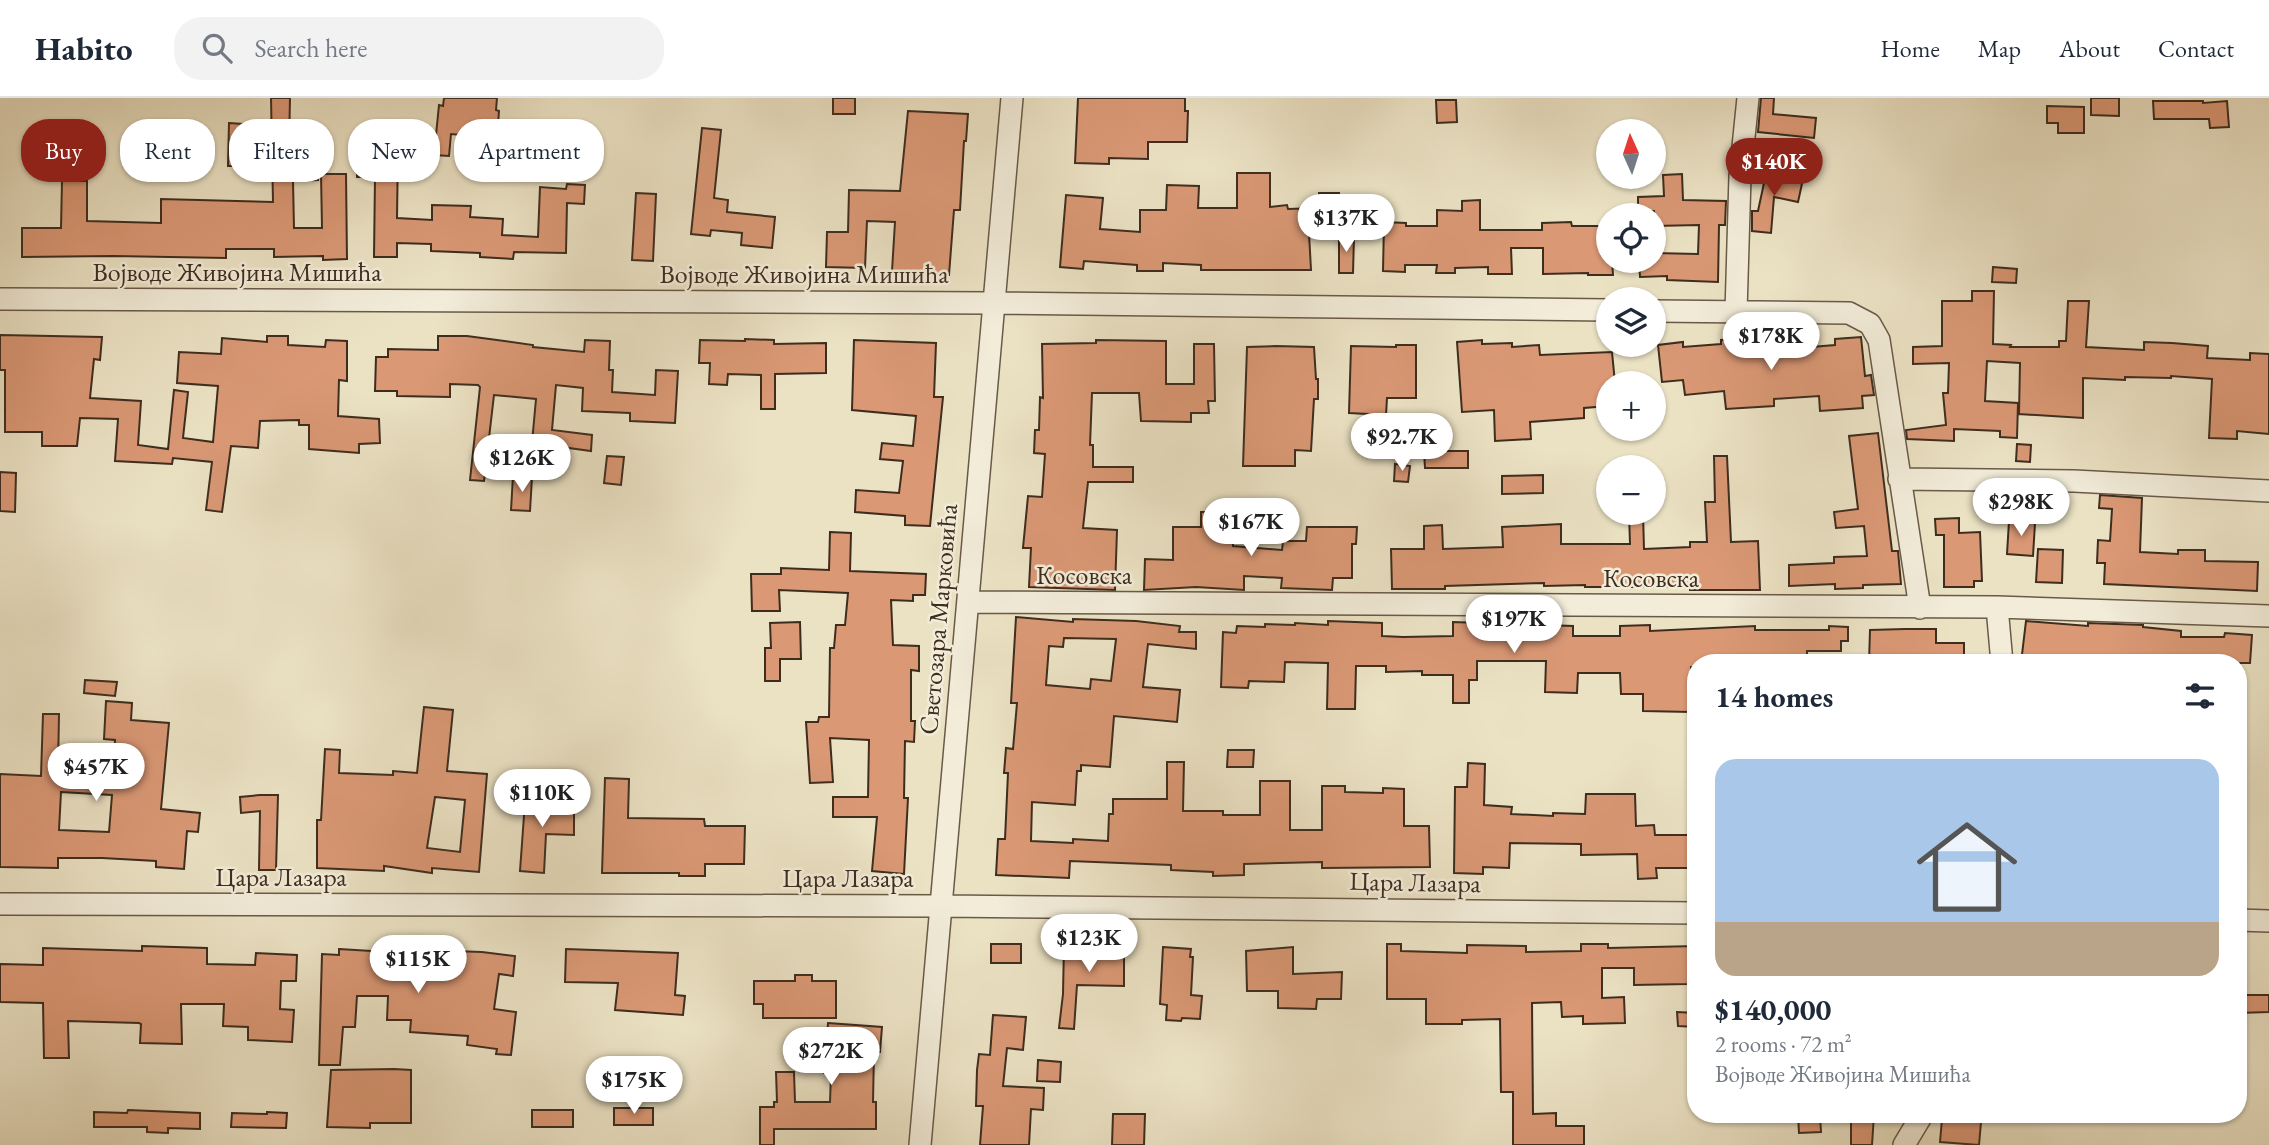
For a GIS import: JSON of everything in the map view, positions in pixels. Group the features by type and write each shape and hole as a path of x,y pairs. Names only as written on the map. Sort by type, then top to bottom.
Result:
{"street":[{"name":"Светозара Марковића","path":"920,1145 1012,98"},
{"path":"1736,312 1740,176 1748,98"},
{"name":"Војводе Живојина Мишића","path":"0,299 993,303 1596,310"},
{"path":"1666,311 1849,313 1870,324 1879,340 1920,608"},
{"path":"1899,479 2074,481 2269,491"},
{"name":"Косовска","path":"968,602 1997,607 2269,616"},
{"path":"1997,607 2001,654"},
{"name":"Цара Лазара","path":"0,904 940,906 1687,913"},
{"path":"2247,920 2269,921"},
{"path":"1904,1145 1917,1123"}],"building":[{"path":"271,98 290,98 290,119 271,119"},
{"path":"444,98 497,98 498,119 454,119 449,156 440,155 440,119 438,119 439,105 443,106"},
{"path":"833,98 855,98 855,114 833,114"},
{"path":"1078,98 1185,98 1185,111 1188,111 1187,142 1148,142 1148,159 1109,158 1109,164 1075,163"},
{"path":"1761,98 1774,98 1773,114 1816,118 1814,138 1758,132"},
{"path":"2091,98 2119,98 2119,116 2091,115"},
{"path":"1436,100 1456,100 1457,122 1437,123"},
{"path":"2153,101 2227,101 2229,127 2210,128 2209,119 2154,119"},
{"path":"2047,106 2084,107 2084,133 2058,133 2058,123 2047,123"},
{"path":"908,111 968,114 960,210 954,210 949,275 892,271 895,222 867,221 865,268 826,267 827,232 848,232 849,190 900,191"},
{"path":"702,128 721,130 714,198 728,200 727,212 775,217 772,248 741,245 742,233 711,230 710,236 691,234"},
{"path":"1767,169 1776,171 1775,174 1803,179 1798,202 1774,197 1771,233 1752,231 1752,211 1758,211"},
{"path":"1237,173 1270,173 1270,207 1287,205 1288,209 1319,208 1319,193 1339,193 1339,233 1309,233 1311,270 1201,270 1201,265 1163,263 1163,271 1137,271 1137,265 1084,261 1083,269 1060,267 1066,195 1103,198 1100,229 1140,232 1140,210 1166,210 1167,185 1199,186 1198,208 1237,208"},
{"path":"334,174 346,174 347,259 323,260 323,256 274,257 274,249 226,249 226,258 22,257 22,228 61,228 62,182 87,182 87,221 161,223 161,199 273,202 273,182 293,182 294,228 322,228 321,182 334,182"},
{"path":"1682,174 1683,200 1726,201 1725,225 1719,225 1718,282 1667,280 1667,276 1640,277 1640,273 1666,273 1666,253 1698,254 1699,225 1666,226 1666,203 1638,203 1638,197 1664,196 1666,175"},
{"path":"375,182 398,182 397,218 432,220 432,205 471,206 470,217 503,219 502,235 538,237 540,187 566,189 567,184 585,185 584,204 567,203 566,253 514,252 513,259 480,257 480,253 431,251 431,244 397,243 397,257 374,257"},
{"path":"636,193 656,194 653,261 632,260"},
{"path":"1480,200 1480,230 1542,230 1542,223 1571,222 1572,226 1596,226 1596,273 1613,275 1543,274 1543,248 1511,248 1512,274 1488,274 1488,267 1455,268 1455,273 1436,273 1437,265 1405,265 1405,272 1383,271 1384,222 1406,223 1406,226 1437,226 1437,210 1462,211 1462,201"},
{"path":"1339,236 1354,236 1353,273 1339,273"},
{"path":"1993,267 2017,269 2016,283 1992,282"},
{"path":"1972,291 1994,291 1993,344 2011,345 2010,347 2059,347 2059,341 2066,341 2068,301 2089,301 2086,347 2144,350 2144,342 2172,343 2208,346 2207,358 2250,360 2250,353 2269,354 2269,434 2237,431 2237,439 2209,438 2212,379 2171,376 2125,377 2125,380 2083,378 2083,418 2019,414 2020,363 1987,361 1985,401 2018,403 2017,438 2000,437 2000,431 1954,429 1954,441 1907,439 1906,430 1946,425 1943,393 1948,393 1949,363 1913,364 1913,347 1942,346 1942,301 1972,301"},
{"path":"0,335 102,337 100,360 94,359 90,398 141,401 138,445 168,449 174,390 188,392 183,438 213,442 218,386 177,383 179,352 221,354 222,338 267,342 267,336 288,336 288,345 325,347 326,340 347,341 347,381 339,380 338,416 379,419 380,443 359,444 359,453 309,449 309,425 299,425 299,420 260,421 258,448 231,446 222,512 206,510 212,462 173,458 172,464 115,461 118,419 80,418 77,446 42,446 42,432 5,432 5,370 0,370"},
{"path":"438,336 467,336 584,352 585,340 610,341 609,370 613,370 612,392 655,395 656,370 678,371 675,423 630,421 630,413 582,411 583,388 556,385 552,430 592,435 591,451 532,443 536,399 494,395 484,481 470,480 480,387 478,385 450,384 450,397 397,396 397,391 375,391 376,357 388,357 388,349 438,350"},
{"path":"1861,337 1865,376 1871,375 1874,395 1862,396 1863,408 1820,411 1819,396 1774,399 1774,406 1726,409 1724,391 1685,395 1683,380 1666,382 1666,371 1661,371 1659,357 1666,357 1666,344 1683,342 1683,347 1721,344 1721,340 1786,338 1787,349 1835,345 1835,339"},
{"path":"700,340 774,340 774,344 826,343 826,373 775,374 775,409 761,409 761,375 728,374 727,385 709,384 710,363 699,363"},
{"path":"854,340 936,343 934,397 943,397 930,526 905,525 905,516 855,512 856,490 899,493 903,461 880,459 882,443 913,446 916,416 852,410"},
{"path":"1096,340 1166,341 1166,384 1194,384 1194,344 1214,344 1215,401 1208,401 1209,413 1191,413 1191,422 1141,421 1139,393 1092,393 1090,445 1093,445 1093,467 1133,467 1133,482 1088,482 1083,528 1117,530 1115,590 1029,587 1031,548 1023,548 1028,496 1042,497 1045,454 1034,453 1035,430 1039,430 1040,397 1043,398 1042,344 1096,343"},
{"path":"1482,340 1482,344 1512,343 1512,347 1539,345 1540,355 1596,353 1596,357 1612,357 1614,371 1596,371 1596,407 1584,408 1584,418 1530,422 1531,439 1495,441 1494,410 1462,412 1457,342"},
{"path":"1416,345 1416,398 1387,398 1386,415 1349,413 1351,346"},
{"path":"1247,347 1314,347 1318,399 1314,399 1311,451 1295,450 1295,466 1243,466"},
{"path":"1878,433 1892,551 1898,551 1901,584 1835,589 1835,584 1789,586 1789,565 1834,563 1834,557 1867,556 1864,526 1836,528 1834,512 1858,509 1849,436"},
{"path":"2017,444 2031,445 2030,462 2016,461"},
{"path":"1424,451 1468,451 1468,468 1425,468"},
{"path":"607,456 624,457 621,485 604,483"},
{"path":"1714,456 1727,456 1731,542 1758,541 1760,590 1544,586 1544,583 1392,589 1391,549 1424,549 1424,526 1442,525 1443,549 1503,547 1502,527 1561,524 1561,544 1630,544 1629,525 1643,525 1644,549 1690,547 1690,542 1707,542 1705,502 1715,502"},
{"path":"1395,464 1410,466 1408,482 1394,481"},
{"path":"0,472 16,473 15,512 0,511"},
{"path":"1543,475 1543,493 1502,494 1502,476"},
{"path":"513,476 532,477 530,511 511,510"},
{"path":"2034,494 2052,494 2051,505 2033,503"},
{"path":"2100,495 2142,498 2140,552 2178,554 2178,550 2205,550 2205,561 2258,562 2257,591 2104,584 2105,563 2097,563 2098,540 2110,541 2112,509 2099,508"},
{"path":"1201,512 1233,512 1233,546 1282,550 1283,541 1306,541 1307,527 1357,527 1356,544 1352,544 1352,578 1333,578 1332,590 1281,588 1282,578 1244,576 1244,590 1196,587 1144,590 1145,559 1173,560 1173,527 1201,527"},
{"path":"1959,518 1959,533 1980,532 1982,581 1974,581 1974,587 1944,587 1944,535 1936,535 1935,519"},
{"path":"2009,521 2035,523 2033,556 2007,554"},
{"path":"830,532 851,533 850,571 926,574 925,595 913,595 913,601 891,600 893,645 919,646 919,671 911,670 911,721 915,721 914,742 905,741 904,798 908,798 904,874 872,871 877,817 833,817 833,797 868,797 869,740 830,738 833,782 810,783 806,722 818,722 819,717 829,717 830,648 834,648 836,625 845,625 848,593 779,590 780,611 752,611 751,574 781,574 781,568 829,570"},
{"path":"2038,549 2063,550 2062,583 2036,582"},
{"path":"1016,617 1073,622 1073,619 1136,621 1180,626 1179,632 1196,632 1196,649 1148,644 1143,687 1180,690 1177,722 1114,716 1110,767 1081,765 1081,771 1077,771 1075,805 1032,802 1031,841 1108,841 1109,814 1113,814 1113,799 1167,799 1167,762 1184,762 1183,811 1260,815 1260,781 1290,781 1290,830 1322,830 1322,786 1345,786 1345,792 1383,793 1383,788 1404,789 1404,826 1429,826 1430,867 1322,868 1322,862 1244,864 1244,875 1213,876 1213,872 1171,870 1171,865 1070,861 1069,878 996,875 998,839 1005,839 1008,773 1004,773 1006,748 1013,749 1017,703 1011,703","holes":["1064,638 1116,639 1111,681 1091,679 1090,689 1046,685 1049,646 1063,647"]},
{"path":"1328,621 1382,623 1382,636 1403,637 1453,636 1453,622 1573,626 1573,636 1620,636 1620,626 1650,625 1650,631 1755,626 1755,630 1829,630 1829,626 1848,627 1848,641 1841,641 1841,651 1807,651 1807,654 1687,654 1687,712 1643,711 1643,694 1621,694 1620,673 1578,673 1577,693 1545,692 1546,661 1477,661 1477,680 1469,680 1469,703 1453,703 1453,675 1422,675 1422,671 1386,672 1386,666 1356,666 1355,709 1327,709 1328,663 1285,662 1284,682 1249,681 1248,688 1221,687 1223,632 1236,633 1237,626 1265,627 1265,624 1328,625"},
{"path":"2026,621 2088,626 2088,623 2143,625 2181,631 2181,637 2224,637 2225,633 2252,635 2250,663 2247,663 2247,654 2022,654"},
{"path":"800,622 801,659 780,659 780,681 765,681 765,648 771,648 770,623"},
{"path":"1936,629 1936,643 1964,643 1964,654 1869,654 1870,630"},
{"path":"85,680 117,682 115,696 84,693"},
{"path":"106,701 132,703 131,720 169,723 161,809 200,813 198,832 187,831 184,869 156,867 156,861 102,858 58,858 58,868 0,867 0,774 41,776 43,714 59,714 58,770 113,773 115,740 104,739","holes":["61,792 112,795 109,832 59,830"]},
{"path":"424,707 453,710 447,771 487,774 479,872 432,868 432,873 384,866 384,871 317,868 317,820 321,820 325,749 340,750 339,773 417,773","holes":["435,797 465,800 460,852 427,848"]},
{"path":"1228,750 1254,750 1253,767 1227,767"},
{"path":"1468,763 1485,764 1484,805 1512,807 1511,814 1553,816 1553,813 1585,814 1586,794 1635,794 1636,826 1654,825 1655,835 1687,835 1687,868 1656,868 1657,878 1638,879 1637,854 1581,855 1581,844 1510,843 1509,868 1483,867 1483,874 1454,873 1455,787 1467,787"},
{"path":"605,778 629,779 628,818 704,819 705,826 745,826 744,864 705,864 705,876 679,876 679,873 602,873"},
{"path":"526,788 540,789 539,804 574,805 574,835 546,834 544,873 520,871"},
{"path":"278,795 276,870 259,870 260,811 241,813 240,797"},
{"path":"991,944 1021,944 1021,963 991,963"},
{"path":"1387,944 1401,944 1401,951 1467,953 1467,945 1526,946 1526,952 1581,951 1581,944 1608,944 1608,948 1687,946 1687,984 1634,985 1634,968 1602,968 1602,998 1624,997 1625,1023 1583,1024 1583,1016 1562,1017 1561,1002 1532,1003 1533,1114 1556,1113 1556,1126 1584,1126 1584,1145 1513,1145 1513,1092 1501,1092 1500,1019 1462,1020 1462,1024 1426,1024 1426,999 1387,999"},
{"path":"1064,945 1124,947 1124,986 1077,985 1074,1029 1059,1028"},
{"path":"142,946 207,948 207,964 255,965 256,953 297,955 296,981 281,981 280,1009 294,1010 292,1042 248,1040 248,1027 223,1026 224,1004 181,1004 182,1044 140,1043 139,1023 68,1021 69,1058 44,1058 43,1003 0,1002 0,964 43,965 43,948 142,951"},
{"path":"1163,947 1191,949 1191,995 1202,996 1200,1019 1166,1020 1167,1005 1160,1004"},
{"path":"1293,947 1293,974 1342,972 1341,999 1317,999 1316,1009 1278,1008 1278,991 1247,991 1246,951"},
{"path":"339,949 482,952 515,956 513,976 499,974 494,1009 516,1012 511,1055 496,1054 497,1049 467,1045 468,1036 410,1032 411,1020 387,1020 388,996 357,996 355,1027 343,1027 340,1065 319,1065 322,954 339,955"},
{"path":"566,949 678,953 675,995 685,996 683,1015 615,1010 618,983 565,982"},
{"path":"795,975 812,975 812,981 836,981 836,1018 763,1018 763,1004 754,1004 754,981 795,981"},
{"path":"2247,995 2269,995 2269,1012 2247,1013"},
{"path":"1677,1012 1687,1013 1687,1026 1678,1026"},
{"path":"993,1015 1026,1017 1023,1050 1007,1048 1003,1086 1044,1088 1043,1110 1031,1109 1029,1145 980,1145 983,1106 976,1106 977,1070 979,1054 990,1055"},
{"path":"828,1023 882,1027 880,1052 874,1052 873,1102 876,1102 876,1129 774,1129 774,1145 760,1145 760,1107 774,1107 774,1102 777,1102 776,1072 794,1072 795,1102 830,1102 831,1073 824,1073"},
{"path":"1038,1060 1061,1062 1060,1082 1037,1081"},
{"path":"331,1070 411,1070 411,1123 370,1123 370,1128 327,1127"},
{"path":"614,1108 653,1108 653,1125 614,1125"},
{"path":"128,1110 200,1113 200,1129 168,1128 168,1133 147,1132 147,1127 94,1127 94,1112 127,1113"},
{"path":"532,1110 573,1110 573,1127 532,1127"},
{"path":"232,1113 287,1113 286,1128 231,1127"},
{"path":"1113,1114 1145,1114 1144,1145 1112,1145"},
{"path":"1798,1123 1820,1123 1821,1132 1799,1133"},
{"path":"1851,1123 1873,1123 1872,1145 1851,1145"},
{"path":"1942,1123 1981,1123 1979,1145 1940,1142"}]}
